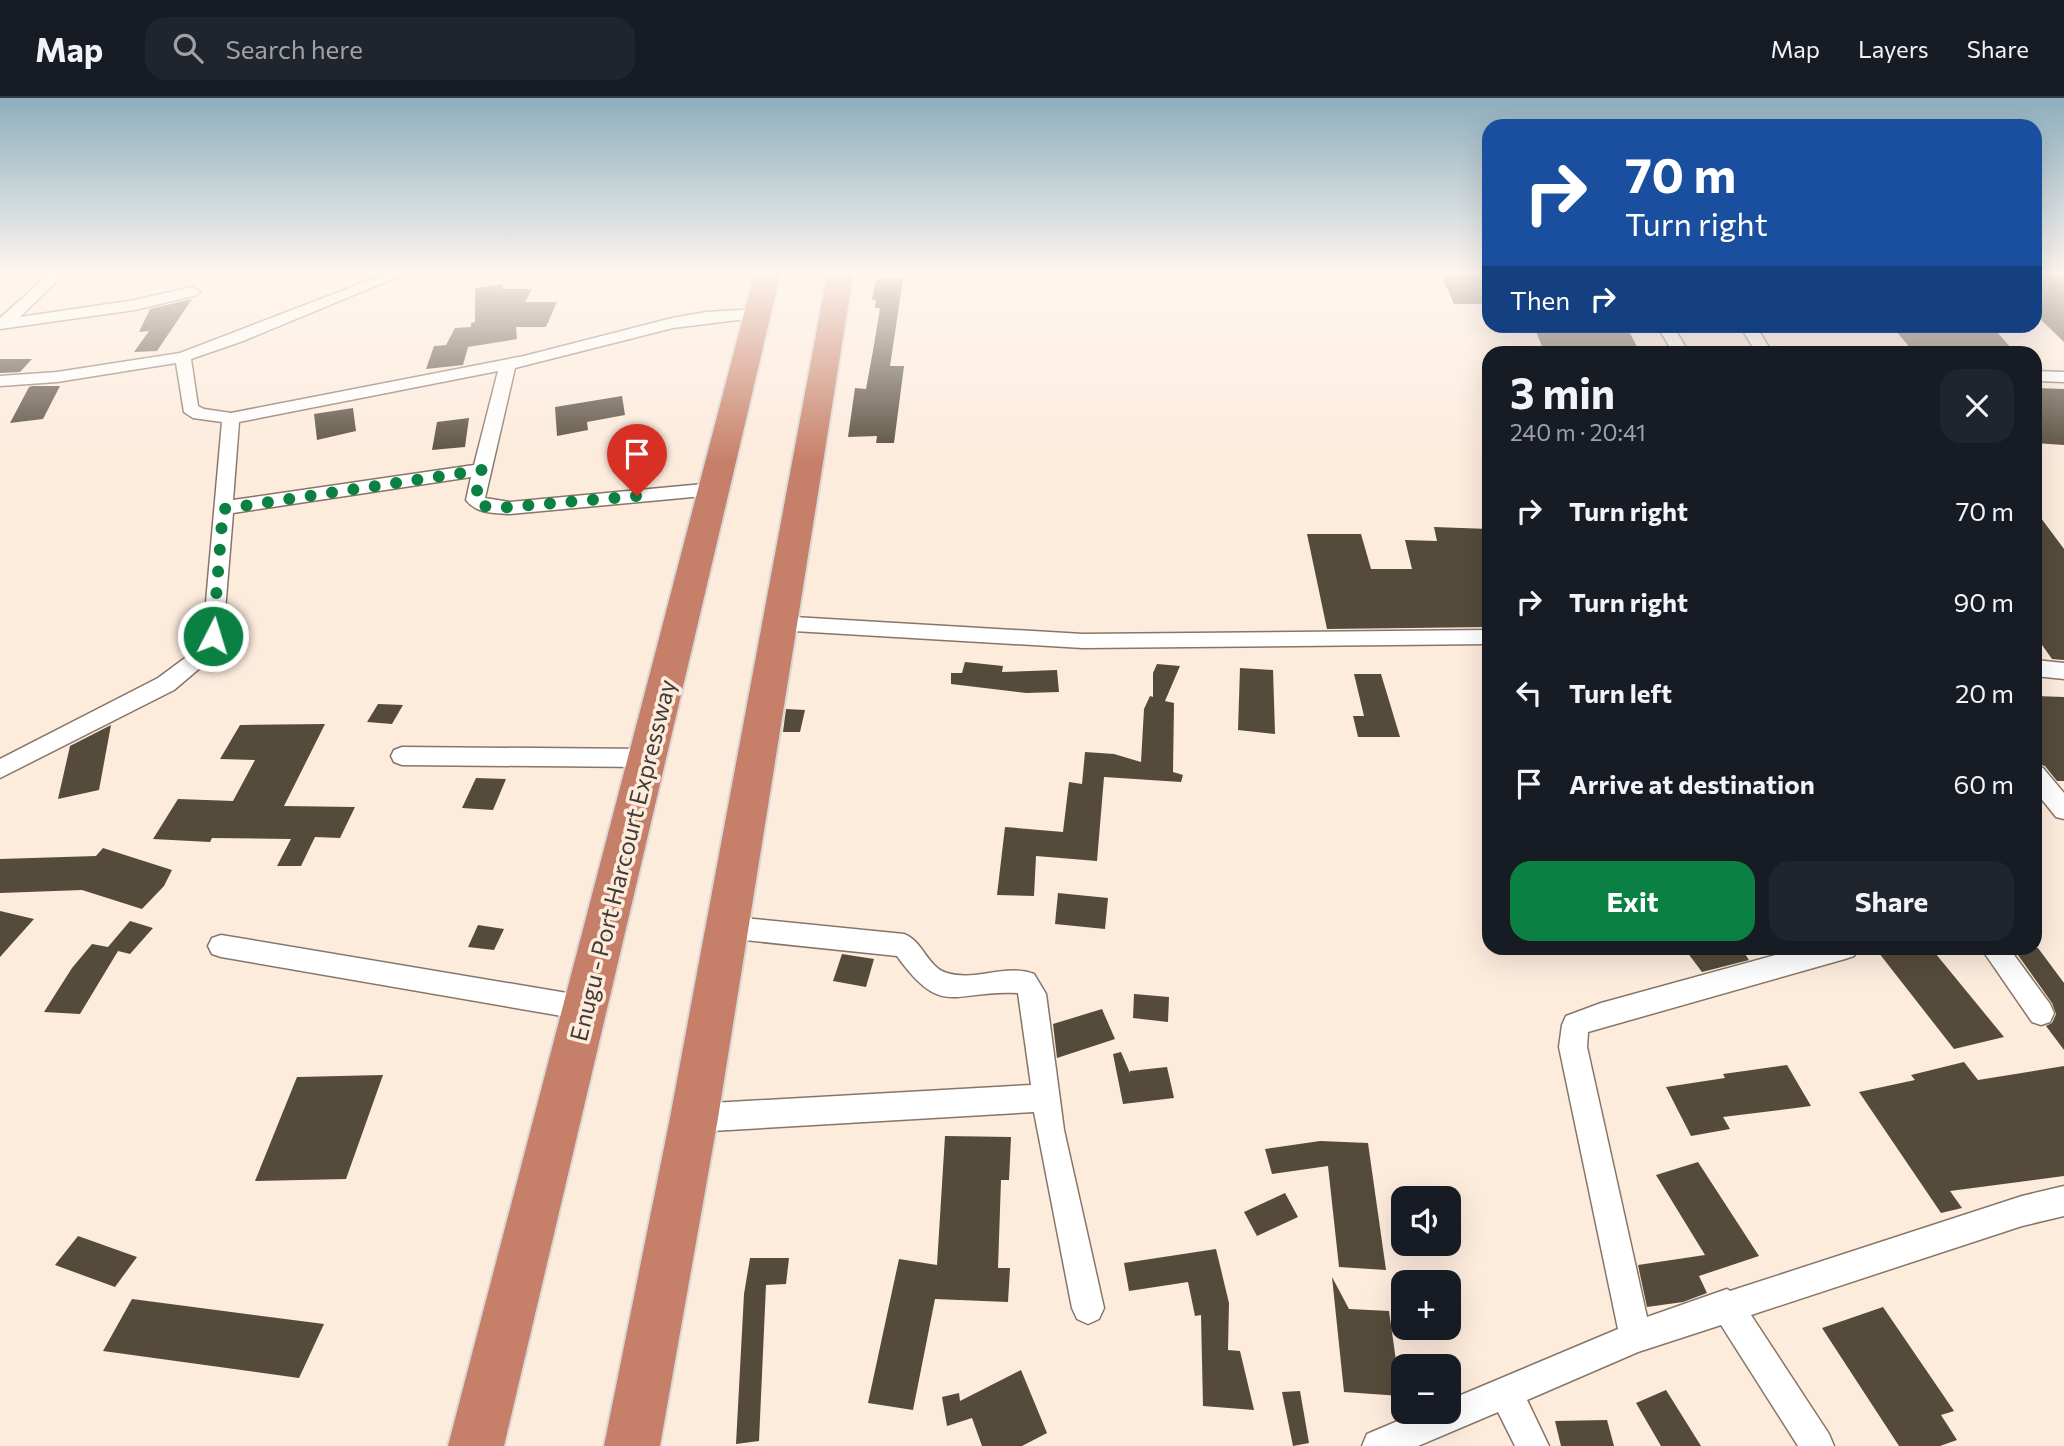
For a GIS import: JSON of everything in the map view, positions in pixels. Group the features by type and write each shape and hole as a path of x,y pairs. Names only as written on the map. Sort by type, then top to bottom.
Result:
{"highway":[{"name":"Enugu - Port Harcourt Expressway","path":"476,1446 751,338"},
{"path":"632,1446 694,1118 828,338"}],"street":[{"path":"0,381 57,377 183,357 237,338"},
{"path":"183,357 190,408 199,414 231,418 508,364 613,338"},
{"path":"508,364 475,499 484,506 497,508 714,489"},
{"path":"2042,376 2064,377"},
{"path":"0,769 166,684 200,657 213,636 231,418"},
{"path":"223,509 482,470"},
{"path":"778,623 1083,641 1482,637"},
{"path":"2042,669 2064,671"},
{"path":"402,756 647,758"},
{"path":"2044,779 2064,810"},
{"path":"725,927 904,945 927,976 941,985 961,986 1012,979 1025,982 1033,994 1050,1130 1088,1308"},
{"path":"221,946 585,1008"},
{"path":"1636,1337 1573,1047 1575,1025 1601,1015 1820,955"},
{"path":"1999,955 2041,1013"},
{"path":"694,1118 1046,1098"},
{"path":"1379,1446 1636,1337 1727,1305 2022,1211 2064,1202"},
{"path":"1727,1305 1817,1446"},
{"path":"1506,1394 1532,1446"}],"building":[{"path":"144,338 166,338 157,351 134,352"},
{"path":"450,338 517,338 468,347 463,365 426,369 434,346 446,345"},
{"path":"875,338 894,338 890,366 904,366 894,443 876,443 877,436 848,437 855,388 866,389"},
{"path":"1539,338 1632,338 1637,346 1542,346"},
{"path":"1902,338 2002,338 2009,346 1908,346"},
{"path":"0,359 32,359 20,372 0,373"},
{"path":"60,386 43,419 10,423 29,387"},
{"path":"2042,388 2064,389 2064,445 2042,443"},
{"path":"622,396 625,415 587,422 588,430 557,436 555,407"},
{"path":"353,408 356,431 317,440 314,414"},
{"path":"469,418 465,447 432,450 437,422"},
{"path":"2042,519 2064,549 2064,660 2052,659 2042,645"},
{"path":"1434,527 1482,529 1482,627 1327,629 1307,534 1361,534 1371,569 1412,569 1405,540 1437,541"},
{"path":"965,662 1003,666 1002,672 1057,670 1059,692 1026,693 951,684 951,673 962,673"},
{"path":"1157,664 1180,666 1165,701 1174,703 1173,772 1183,775 1181,782 1104,777 1097,861 1036,856 1034,896 997,895 1005,827 1063,832 1069,782 1082,784 1085,752 1114,754 1141,762 1144,709 1150,696 1153,697 1153,673"},
{"path":"1240,668 1273,670 1275,734 1238,730"},
{"path":"1354,674 1381,674 1400,737 1358,737 1353,716 1364,716"},
{"path":"2042,696 2064,697 2064,781 2057,781 2042,765"},
{"path":"378,704 403,705 392,724 367,722"},
{"path":"786,709 805,710 800,732 783,732"},
{"path":"325,724 284,806 355,807 340,838 315,837 301,866 277,866 291,839 212,838 210,842 153,839 178,799 233,801 255,760 220,759 240,725"},
{"path":"111,725 99,790 58,799 70,746"},
{"path":"476,778 506,779 493,810 462,808"},
{"path":"103,848 172,870 164,886 142,909 82,890 0,893 0,859 96,856"},
{"path":"1058,893 1108,898 1105,929 1055,924"},
{"path":"0,911 34,919 0,957"},
{"path":"130,921 153,928 130,954 118,951 80,1014 44,1012 72,968 92,944 108,947"},
{"path":"478,925 504,929 494,950 468,947"},
{"path":"2042,953 2064,983 2064,1050 2046,1026 2052,1023 2056,1014 2052,1003 2018,955"},
{"path":"842,954 874,959 866,987 833,981"},
{"path":"1689,955 1746,955 1749,960 1702,972"},
{"path":"1880,955 1937,955 2004,1037 1954,1049"},
{"path":"1134,994 1169,997 1168,1022 1133,1018"},
{"path":"1102,1009 1115,1039 1057,1058 1053,1024"},
{"path":"1121,1052 1130,1073 1167,1067 1174,1098 1123,1104 1113,1054"},
{"path":"1964,1062 1978,1080 2064,1066 2064,1176 1950,1191 1962,1208 1941,1213 1859,1092 1915,1080 1911,1075"},
{"path":"1787,1065 1811,1106 1723,1117 1730,1129 1691,1136 1666,1087 1725,1078 1723,1074"},
{"path":"383,1075 346,1179 255,1181 297,1077"},
{"path":"945,1136 1011,1137 1009,1180 1001,1180 998,1268 1010,1268 1008,1302 935,1299 913,1410 868,1403 899,1259 937,1265"},
{"path":"1320,1141 1368,1143 1386,1270 1339,1267 1328,1166 1272,1174 1265,1149"},
{"path":"1698,1162 1759,1256 1699,1276 1707,1293 1683,1302 1647,1307 1638,1265 1705,1255 1656,1175"},
{"path":"1285,1193 1298,1217 1257,1236 1244,1212"},
{"path":"78,1236 137,1257 115,1287 55,1265"},
{"path":"1216,1249 1229,1303 1228,1350 1240,1351 1254,1410 1203,1406 1201,1315 1195,1316 1188,1282 1129,1291 1124,1263"},
{"path":"750,1258 789,1258 786,1284 766,1285 759,1441 736,1444 744,1294"},
{"path":"1332,1277 1349,1309 1389,1311 1395,1354 1391,1354 1391,1395 1344,1392"},
{"path":"132,1299 324,1324 299,1378 103,1351"},
{"path":"1883,1307 1954,1411 1941,1415 1957,1440 1940,1446 1899,1446 1822,1328"},
{"path":"1021,1370 1047,1433 1022,1446 982,1446 972,1418 947,1426 942,1397 959,1393 960,1401"},
{"path":"1666,1390 1701,1446 1661,1446 1636,1403"},
{"path":"1300,1391 1309,1443 1293,1446 1282,1392"},
{"path":"1607,1420 1614,1446 1561,1446 1555,1421"}],"route":[{"path":"213,636 223,509 482,470 475,499 484,506 510,508 637,496"}]}
